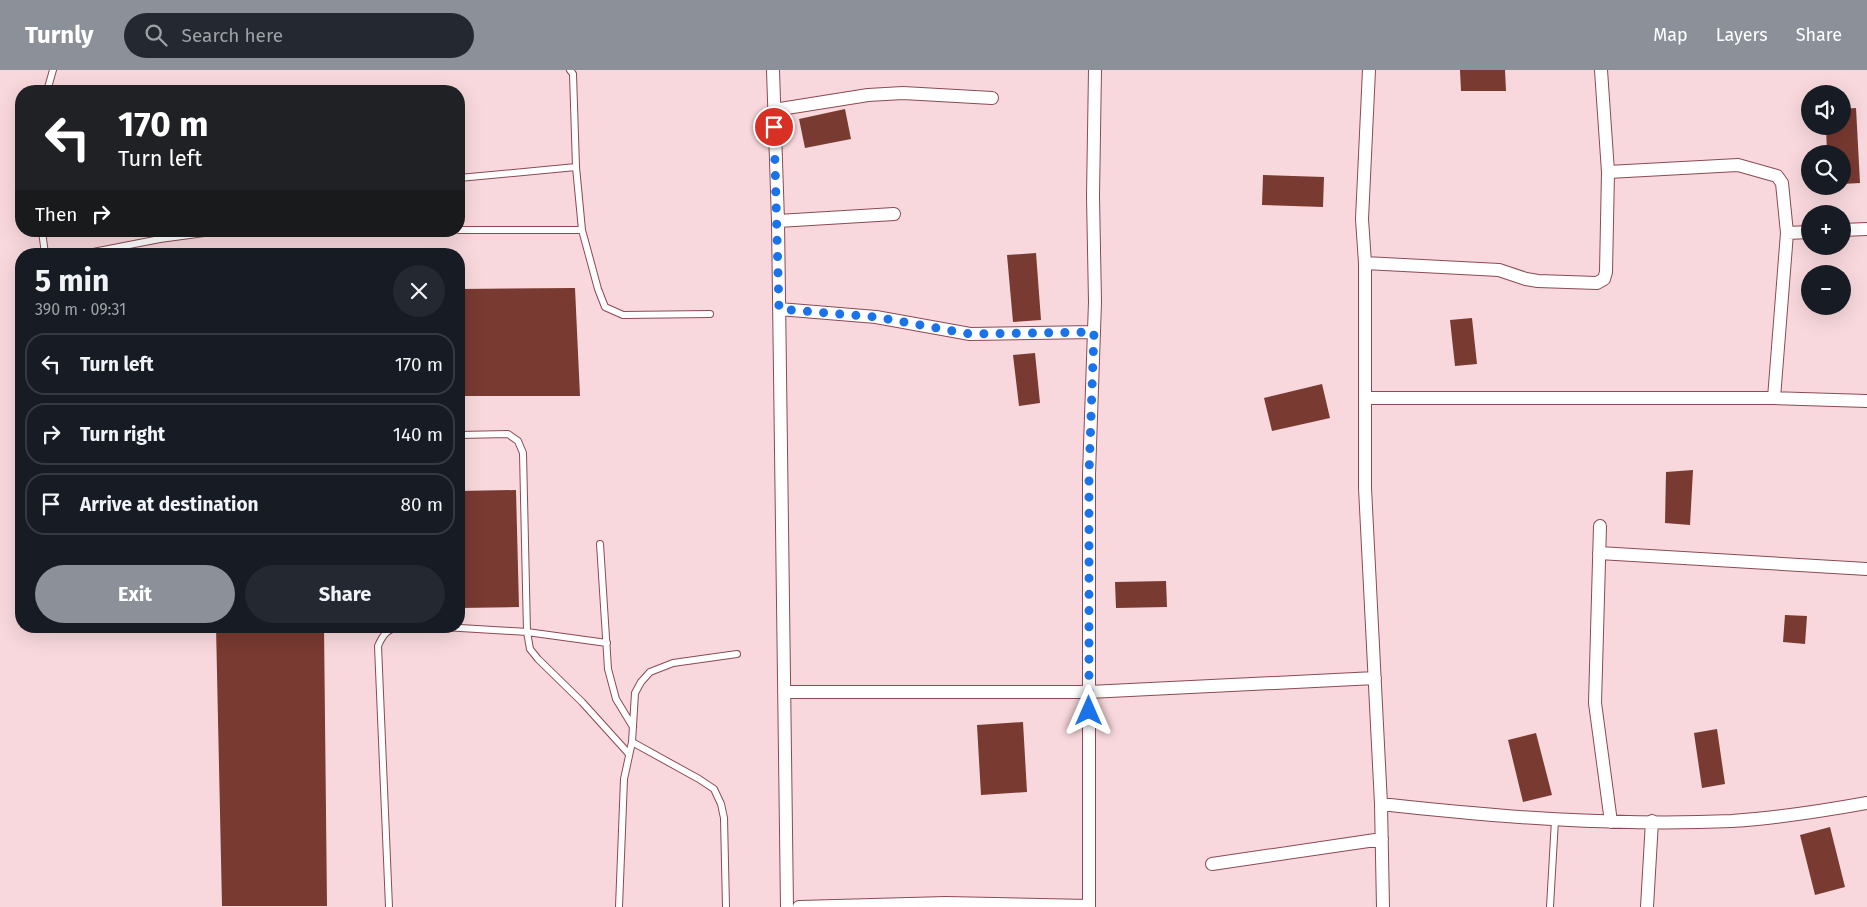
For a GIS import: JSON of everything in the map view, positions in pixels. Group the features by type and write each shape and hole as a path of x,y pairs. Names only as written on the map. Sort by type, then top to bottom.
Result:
{"street":[{"path":"773,70 778,221 787,907"},
{"path":"799,907 946,903 1089,906 1089,474 1094,332 1093,196 1095,70"},
{"path":"1369,70 1362,219 1365,263 1365,488 1382,839 1383,907"},
{"path":"1365,263 1499,270 1538,281 1597,283 1604,279 1606,272 1608,172 1601,70"},
{"path":"774,110 903,93 992,98"},
{"path":"1608,172 1738,165 1777,176 1782,183 1787,234 1774,398"},
{"path":"778,221 894,214"},
{"path":"1851,230 1867,229"},
{"path":"1787,234 1801,233"},
{"path":"779,309 876,317 970,334 1094,332"},
{"path":"1365,398 1774,398 1867,401"},
{"path":"1600,526 1595,703 1612,822"},
{"path":"1599,554 1867,569"},
{"path":"784,692 1090,692 1375,678"},
{"path":"1380,804 1555,820 1612,822 1733,820 1830,810 1867,803"},
{"path":"1647,907 1652,821"},
{"path":"1212,864 1382,839"}],"lane":[{"path":"49,85 53,70"},
{"path":"570,70 573,74 576,167 582,230 598,289 605,307 623,315 710,314"},
{"path":"465,177 576,167"},
{"path":"465,230 582,230"},
{"path":"115,248 180,237"},
{"path":"465,435 508,434 518,442 523,453 527,632 530,648 538,659 582,702 629,754"},
{"path":"600,544 608,669 616,699 633,729"},
{"path":"465,628 527,632 607,643"},
{"path":"385,633 378,646 389,907"},
{"path":"619,907 624,779 632,742 636,693 641,682 650,672 673,663 737,654"},
{"path":"632,742 714,789 721,804 724,818 726,907"},
{"path":"1550,907 1555,820"}],"building":[{"path":"1460,70 1505,70 1506,91 1461,91"},
{"path":"1851,108 1856,108 1860,183 1851,184 1851,145 1827,145 1826,135 1851,135"},
{"path":"845,109 851,139 805,148 799,119"},
{"path":"1263,175 1324,177 1323,207 1262,205"},
{"path":"1036,253 1041,320 1013,322 1007,255"},
{"path":"575,288 580,396 465,396 465,289"},
{"path":"1472,318 1477,364 1455,366 1450,320"},
{"path":"1035,353 1040,403 1019,406 1013,355"},
{"path":"1322,384 1330,418 1272,431 1264,398"},
{"path":"1693,470 1690,525 1665,523 1666,472"},
{"path":"516,490 519,607 465,608 465,491"},
{"path":"1166,581 1167,607 1116,608 1115,582"},
{"path":"1785,615 1807,616 1805,644 1783,642"},
{"path":"216,633 324,633 327,906 222,906"},
{"path":"1023,722 1027,792 981,795 977,725"},
{"path":"1717,729 1725,784 1702,788 1694,733"},
{"path":"1536,733 1552,795 1523,802 1508,740"},
{"path":"1830,827 1845,887 1815,895 1800,835"}],"route":[{"path":"774,127 779,309 876,317 970,334 1094,332 1089,474 1089,711"}]}
